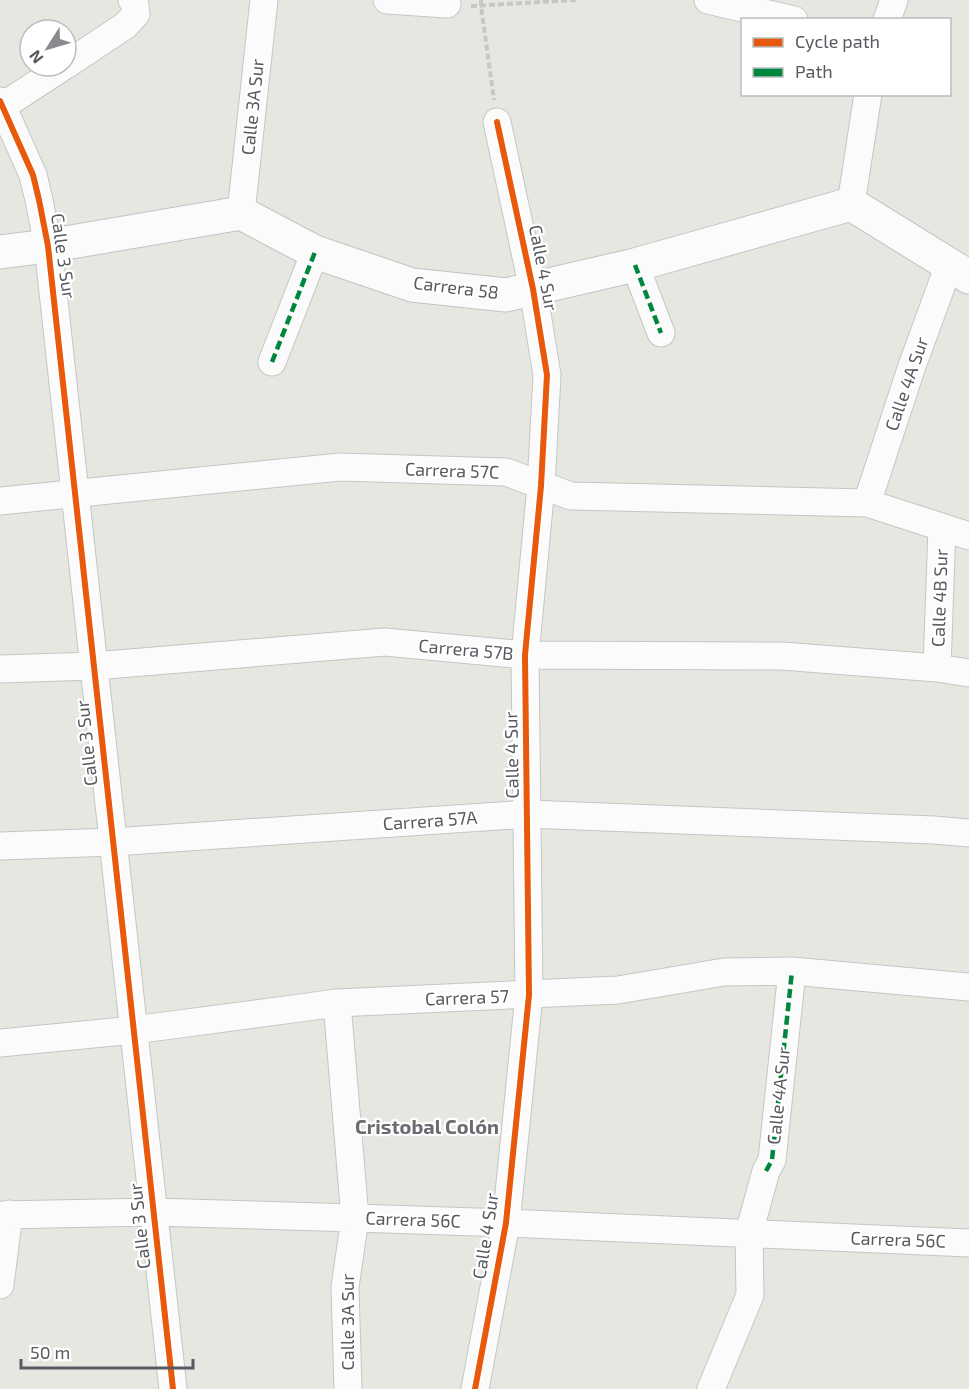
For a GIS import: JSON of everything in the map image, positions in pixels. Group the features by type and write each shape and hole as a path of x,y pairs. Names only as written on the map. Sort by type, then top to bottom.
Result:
{"street":[{"path":"78,56 126,25 136,14 132,0"},
{"name":"Calle 3A Sur","path":"241,213 264,0"},
{"path":"387,0 447,4"},
{"path":"708,0 785,18"},
{"path":"888,18 894,0"},
{"path":"1,104 44,78"},
{"path":"868,96 851,204 959,271"},
{"name":"Calle 3 Sur","path":"1,104 33,175 48,246 172,1389"},
{"name":"Calle 4 Sur","path":"475,1389 506,1223 529,995 525,655 541,486 547,375 533,289 497,122"},
{"name":"Carrera 58","path":"241,213 315,252 412,285 506,295 635,265 851,204"},
{"path":"0,252 241,213"},
{"path":"272,362 315,252"},
{"path":"635,265 661,333"},
{"name":"Calle 4A Sur","path":"867,503 912,366 959,271"},
{"name":"Carrera 57C","path":"0,501 340,467 506,472 571,496 867,503 969,536"},
{"name":"Calle 4B Sur","path":"937,668 942,528"},
{"name":"Carrera 57B","path":"0,669 94,666 385,642 525,655 782,656 937,668 969,673"},
{"name":"Carrera 57A","path":"0,846 113,842 528,814 969,833"},
{"name":"Calle 4A Sur","path":"711,1389 750,1295 749,1233 766,1170 772,1160 792,971"},
{"name":"Carrera 57","path":"0,1042 134,1030 337,1003 618,990 724,972 792,971 969,987"},
{"name":"Calle 3A Sur","path":"337,1003 355,1218 345,1287 348,1389"},
{"name":"Carrera 56C","path":"4,1214 153,1212 355,1218 969,1243"},
{"path":"0,1286 4,1214"}],"path":[{"path":"481,0 497,122"},
{"path":"447,4 481,6 576,0"}],"marked path":[{"path":"272,362 315,252"},
{"path":"635,265 661,333"},
{"path":"766,1171 772,1160 792,971"}],"cycle path":[{"path":"0,101 33,175 48,246 173,1389"},
{"path":"475,1389 506,1223 529,995 525,655 541,486 547,375 533,289 497,122"}],"district":[{"name":"Cristobal Colón","path":"427,1127"}]}
